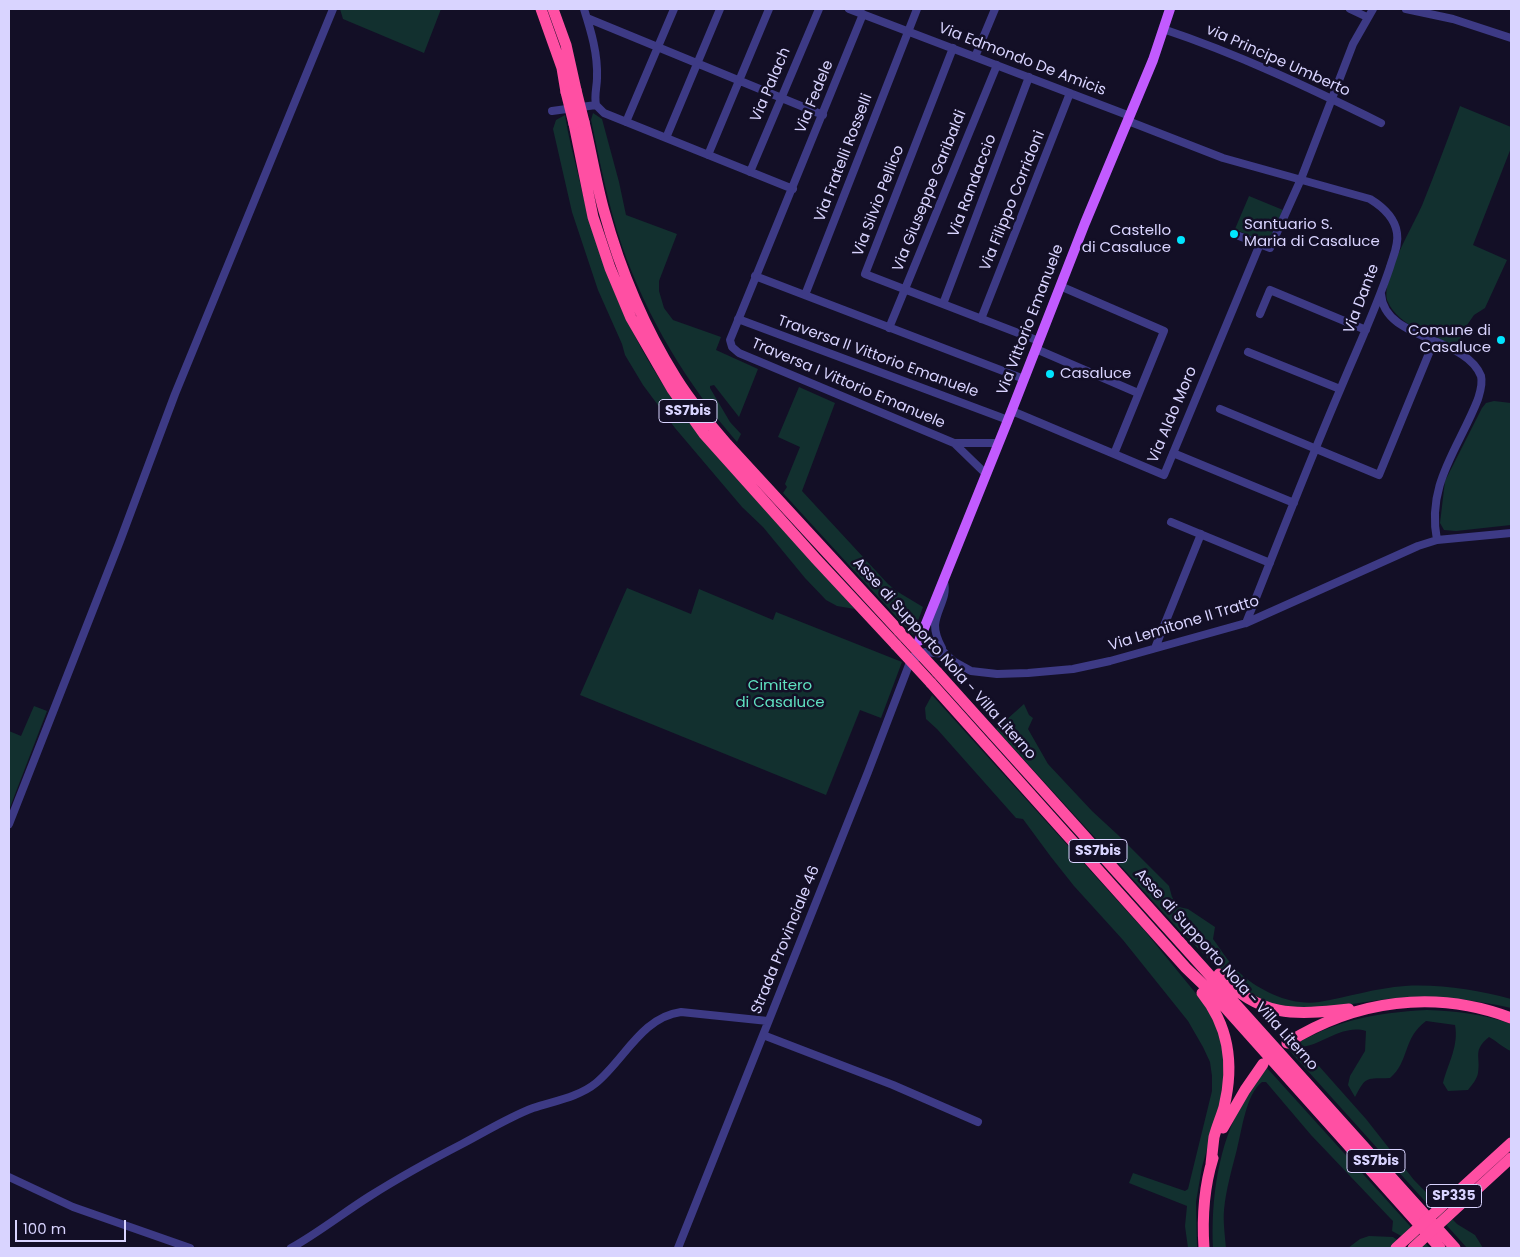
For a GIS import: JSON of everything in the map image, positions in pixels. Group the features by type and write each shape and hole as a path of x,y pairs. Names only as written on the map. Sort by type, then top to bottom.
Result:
{"highway":[{"name":"Asse di Supporto Nola - Villa Literno","path":"542,9 571,91 620,263 637,304 676,378 701,413 727,444 1184,945 1454,1248"},
{"name":"Asse di Supporto Nola - Villa Literno","path":"553,9 570,60 571,91"},
{"name":"Asse di Supporto Nola - Villa Literno","path":"579,123 594,217 610,268 640,334 672,389 704,434 816,559 931,682 1186,968 1226,1009 1440,1248"},
{"path":"1184,945 1204,958 1227,983 1243,995 1268,1008 1295,1014 1368,1008 1404,1002 1435,1001 1511,1010"},
{"path":"1186,968 1192,982 1210,1003 1220,1020 1228,1052 1229,1077 1224,1106 1214,1136 1203,1214 1204,1248"},
{"path":"1287,1043 1328,1021 1368,1008"},
{"path":"1482,1008 1511,1018"},
{"path":"1211,1164 1228,1116 1263,1064"},
{"name":"SP335","path":"1396,1248 1511,1144"},
{"name":"SP335","path":"1413,1248 1511,1158"}],"main road":[{"name":"Via Vittorio Emanuele","path":"918,641 1129,118 1170,9"}],"street":[{"path":"9,824 120,541 175,394 333,9"},
{"path":"584,9 596,59 597,78 594,98 596,105 604,113 792,189"},
{"path":"626,122 674,9"},
{"path":"666,138 720,9"},
{"path":"708,155 769,9"},
{"name":"Via Palach","path":"750,172 780,97 819,9"},
{"name":"Via Edmondo De Amicis","path":"849,9 1029,77 1129,118"},
{"name":"Via Fratelli Rosselli","path":"805,295 917,9"},
{"path":"975,57 995,9"},
{"path":"1350,9 1367,17"},
{"path":"1239,236 1270,248 1301,180 1352,44 1373,9"},
{"path":"1406,9 1453,19 1511,38"},
{"name":"Via Fedele","path":"738,320 863,14"},
{"path":"587,18 823,114"},
{"name":"via Principe Umberto","path":"1163,29 1205,43 1332,99 1381,123"},
{"name":"Via Silvio Pellico","path":"953,48 865,274 981,319 1138,393"},
{"name":"Via Giuseppe Garibaldi","path":"889,328 997,65"},
{"name":"Via Randaccio","path":"943,304 1029,77"},
{"name":"Via Filippo Corridoni","path":"981,319 1070,93"},
{"path":"552,111 596,105"},
{"name":"Via Dante","path":"1129,118 1223,158 1363,196 1377,204 1388,214 1396,228 1397,240 1381,292 1246,623"},
{"name":"Via Aldo Moro","path":"1010,415 1164,475 1260,244"},
{"path":"755,276 1024,379"},
{"path":"1060,286 1164,331 1114,454"},
{"path":"1260,314 1270,290 1366,330"},
{"path":"1381,292 1384,306 1392,317 1405,327 1464,357 1478,372 1482,382 1475,406 1440,480 1435,510 1437,540"},
{"name":"Traversa II Vittorio Emanuele","path":"738,320 1010,415"},
{"name":"Traversa I Vittorio Emanuele","path":"738,320 730,340 732,347 739,353 954,443 986,474"},
{"path":"1220,409 1379,475 1434,341"},
{"path":"1248,352 1340,389"},
{"name":"Traversa I Vittorio Emanuele","path":"954,443 999,443"},
{"path":"1173,453 1294,503"},
{"path":"1170,522 1270,562"},
{"name":"Via Lemitone II Tratto","path":"918,641 927,648 945,654 953,661 972,671 997,674 1073,669 1110,661 1246,623 1418,546 1437,540 1511,532"},
{"path":"1155,648 1201,534"},
{"path":"943,580 945,585 944,595 935,624 937,638 945,654"},
{"name":"Strada Provinciale 46","path":"678,1248 918,641"},
{"path":"908,670 916,659 925,652 945,654"},
{"path":"291,1248 393,1182 461,1144 532,1109 595,1085 653,1023 667,1015 681,1012 768,1021"},
{"path":"763,1035 978,1122"},
{"path":"9,1177 73,1207 190,1248"}],"green space":[{"path":"340,9 441,9 424,53 343,19"},
{"path":"1460,106 1511,127 1511,148 1473,245 1507,260 1485,308 1474,315 1465,328 1457,347 1408,324 1400,318 1388,302 1387,293 1393,267 1423,203"},
{"path":"593,113 602,119 626,215 677,234 659,281 659,291 664,308 673,320 721,337 716,350 758,369 739,417 714,385 710,386 730,422 741,434 737,442 701,397 685,373 643,299 622,246 613,215 591,120"},
{"path":"565,115 588,216 599,251 626,318 660,380 704,442 855,609 837,606 826,600 805,578 763,527 742,507 675,428 643,385 625,355 598,290 572,212 553,129 556,120"},
{"path":"1249,196 1283,210 1274,230 1266,239 1255,238 1235,229"},
{"path":"799,387 835,403 802,491 888,584 923,607 913,635 783,493 787,487 785,484 800,447 778,437"},
{"path":"1494,401 1511,403 1511,525 1456,531 1444,530 1440,523 1445,481 1482,408 1486,403"},
{"name":"Cimitero di Casaluce","path":"627,588 691,614 699,589 773,620 776,612 902,662 881,718 860,710 826,795 580,695"},
{"path":"932,695 1144,930 1207,1007 1217,1025 1224,1046 1224,1089 1202,1167 1196,1202 1197,1248 1188,1248 1185,1226 1187,1206 1129,1183 1133,1173 1185,1191 1188,1189 1212,1091 1210,1062 1203,1047 1188,1021 1123,940 1074,886 1023,819 1016,818 926,719 925,708"},
{"path":"1024,704 1029,715 1033,718 1028,729 1048,764 1092,811 1169,886 1172,897 1179,907 1188,909 1215,927 1213,939 1226,958 1242,975 1259,987 1288,1000 1309,1003 1394,987 1445,987 1472,990 1511,999 1511,1008 1469,1001 1426,997 1398,998 1305,1009 1269,1004 1253,997 1233,983 1180,931 996,729"},
{"path":"34,706 47,711 9,810 9,731 21,736"},
{"path":"1427,1010 1470,1014 1511,1024 1511,1051 1489,1037 1479,1050 1478,1073 1468,1090 1448,1091 1443,1083 1456,1040 1455,1025 1426,1021 1413,1035 1401,1064 1390,1078 1368,1080 1362,1085 1355,1097 1348,1085 1350,1076 1365,1051 1366,1031 1349,1030 1341,1032 1302,1047 1366,1119 1414,1180 1457,1224 1475,1235 1483,1248 1467,1248 1288,1049 1322,1031 1355,1020 1389,1013"},
{"path":"1267,1068 1430,1248 1418,1248 1407,1239 1392,1231 1393,1221 1311,1135 1266,1082 1262,1082 1248,1103 1228,1187 1224,1215 1226,1248 1213,1248 1215,1192 1227,1136 1243,1102"},
{"path":"1369,1236 1393,1237 1408,1248 1348,1248 1360,1239"}],"place":[{"name":"Santuario S. Maria di Casaluce","path":"1234,234"},
{"name":"Castello di Casaluce","path":"1181,240"},
{"name":"Comune di Casaluce","path":"1501,340"},
{"name":"Casaluce","path":"1050,374"}]}
